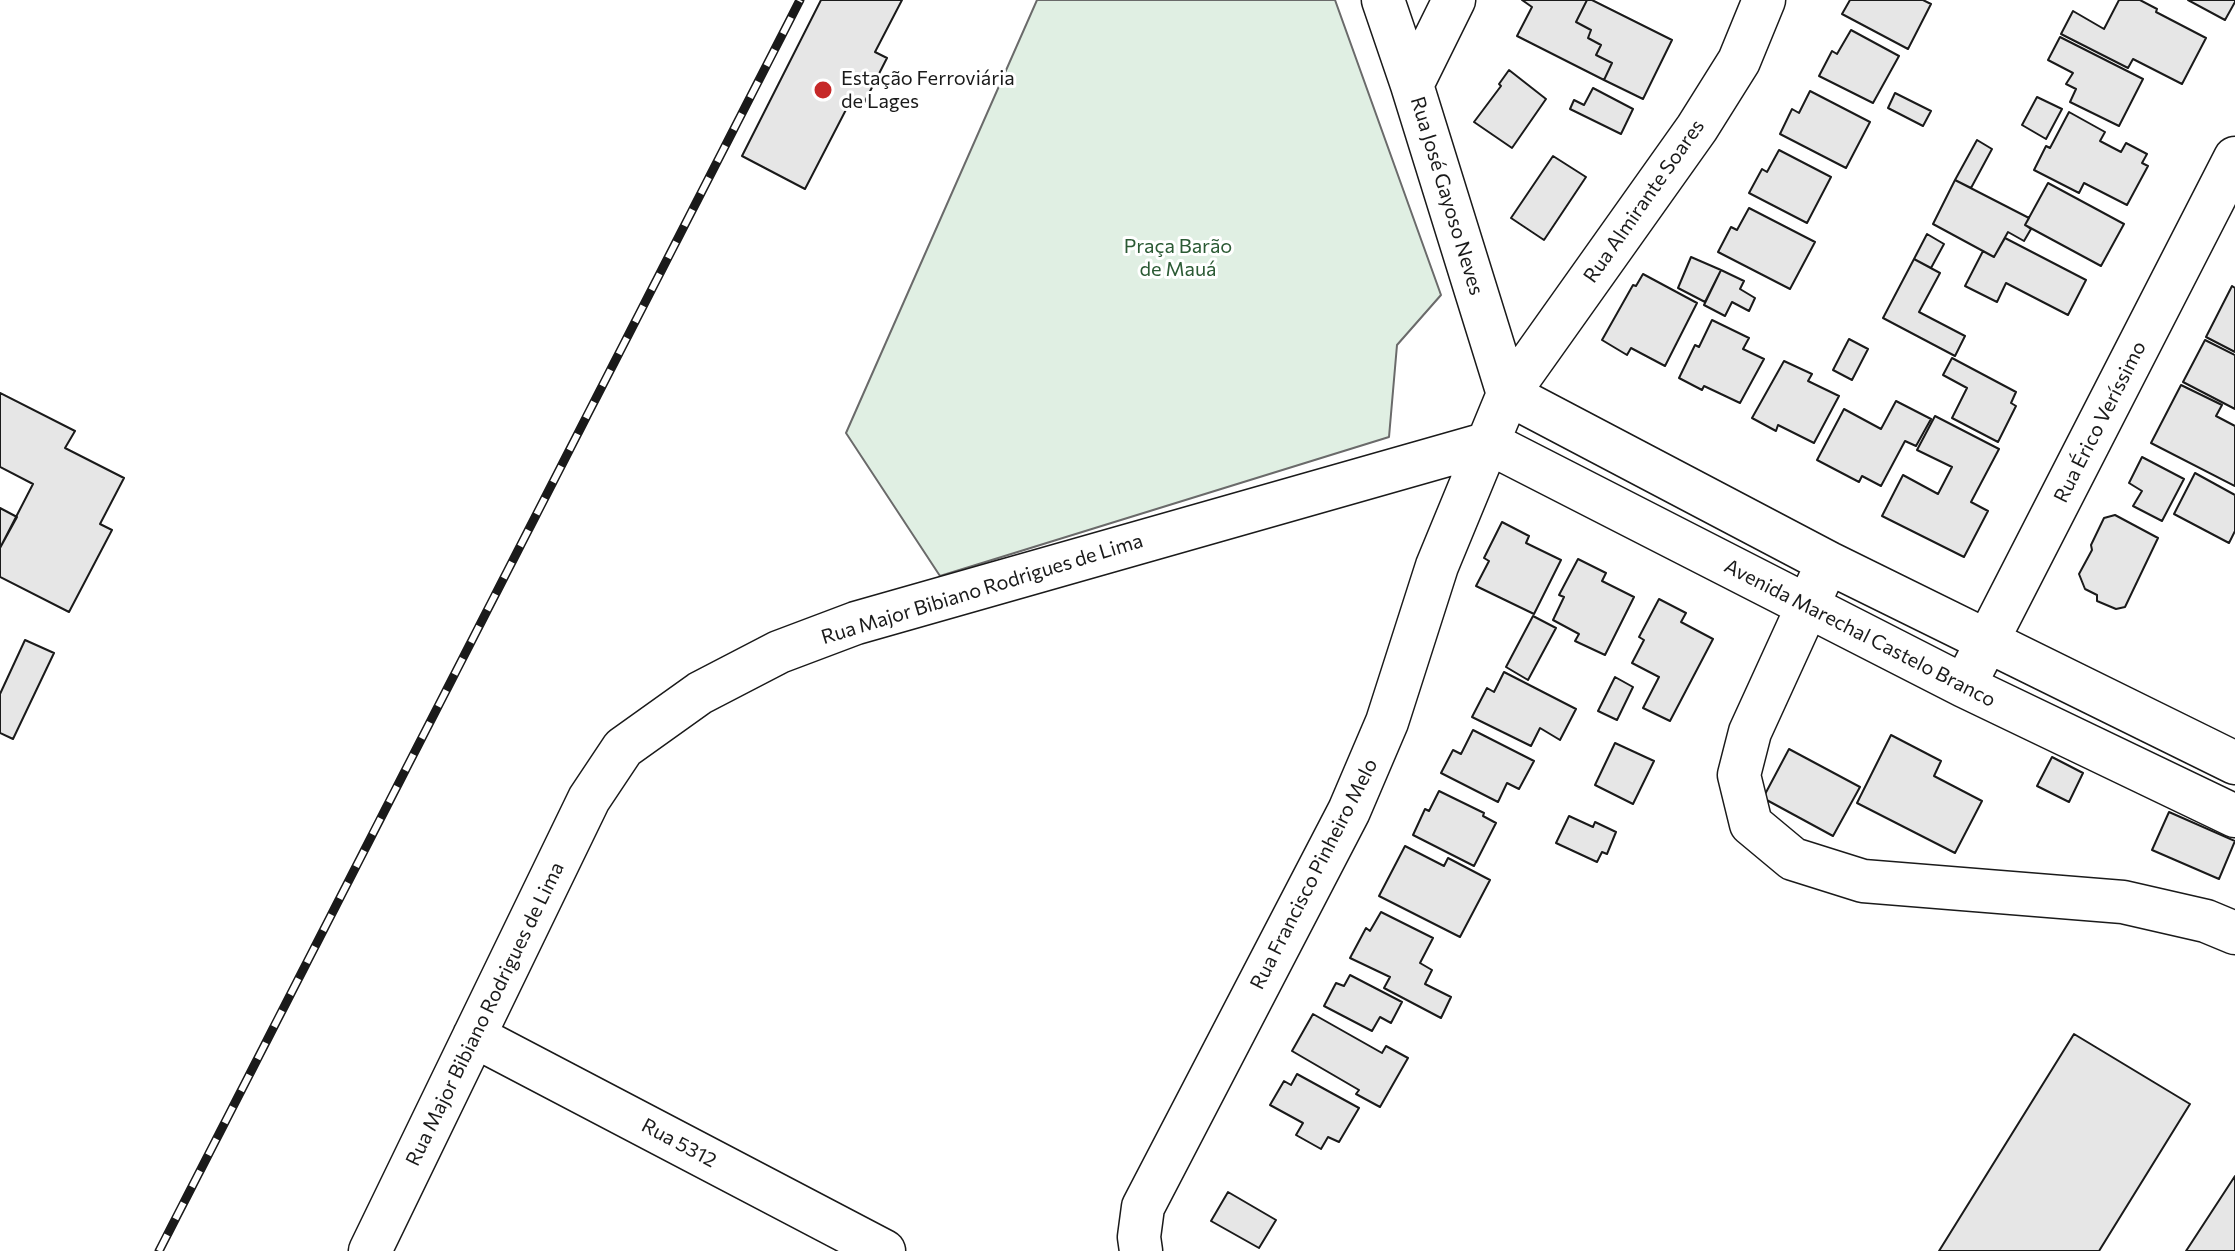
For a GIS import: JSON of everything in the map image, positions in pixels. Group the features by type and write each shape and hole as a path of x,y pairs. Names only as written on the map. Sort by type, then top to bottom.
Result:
{"street":[{"name":"Rua José Gayoso Neves","path":"1383,0 1508,394"},
{"path":"1412,85 1454,0"},
{"name":"Rua Almirante Soares","path":"1489,443 1508,394 1697,128 1739,61 1764,0"},
{"name":"Rua Érico Veríssimo","path":"1964,686 2235,158"},
{"path":"1508,394 1829,563 2235,763"},
{"name":"Avenida Marechal Castelo Branco","path":"1489,443 1964,686 2235,816"},
{"name":"Rua Major Bibiano Rodrigues de Lima","path":"370,1251 598,786 623,748 700,693 779,652 856,623 1489,443"},
{"name":"Rua Francisco Pinheiro Melo","path":"1141,1251 1139,1237 1143,1207 1342,825 1369,767 1387,722 1437,566 1489,443"},
{"path":"1829,563 1806,606 1750,732 1739,775 1751,824 1793,859 1863,881 2123,902 2206,921 2235,933"},
{"name":"Rua 5312","path":"474,1036 884,1251"}],"green space":[{"name":"Praça Barão de Mauá","path":"1037,0 1335,0 1441,295 1397,345 1389,437 940,576 846,433"}],"building":[{"name":"Estação Ferroviária de Lages","path":"821,0 902,0 875,52 887,58 863,105 851,100 805,189 742,156"},
{"path":"1522,0 1587,0 1576,22 1591,30 1588,38 1601,45 1596,55 1612,63 1604,80 1517,36 1532,7"},
{"path":"1587,0 1672,40 1643,99 1604,80 1612,63 1596,55 1601,45 1588,38 1591,30 1576,22"},
{"path":"1850,0 1923,0 1931,4 1908,49 1842,14"},
{"path":"2119,0 2140,0 2157,9 2156,12 2206,38 2182,84 2133,59 2128,68 2061,34 2073,11 2104,29"},
{"path":"2188,0 2235,0 2235,2 2225,20"},
{"path":"1851,30 1899,56 1873,103 1819,76 1832,51 1837,54"},
{"path":"2060,37 2143,79 2119,126 2070,102 2076,89 2066,84 2073,73 2048,60"},
{"path":"1509,70 1546,99 1512,148 1474,122"},
{"path":"1593,88 1633,109 1621,134 1570,109 1574,100 1584,105"},
{"path":"1810,91 1870,122 1846,168 1780,134 1792,109 1799,113"},
{"path":"1895,93 1931,111 1923,126 1888,108"},
{"path":"2037,97 2062,109 2046,139 2022,125"},
{"path":"2069,112 2105,132 2100,141 2121,152 2126,143 2147,154 2142,163 2148,166 2127,205 2084,183 2079,193 2034,170"},
{"path":"1977,140 1992,149 1971,188 1955,180"},
{"path":"1779,150 1831,177 1807,223 1749,193 1762,169 1767,172"},
{"path":"1553,156 1586,177 1544,240 1511,218"},
{"path":"1955,180 2029,218 2025,225 2031,229 2024,241 2008,232 1994,257 1933,224"},
{"path":"2048,183 2124,224 2101,266 2025,225"},
{"path":"1749,208 1815,242 1790,289 1718,252 1731,227 1737,230"},
{"path":"1927,234 1944,244 1931,268 1914,259"},
{"path":"2005,238 2086,280 2068,315 2006,283 1997,302 1965,286 1983,251 1994,257"},
{"path":"1691,257 1721,270 1705,302 1678,288"},
{"path":"1914,259 1940,273 1919,312 1965,336 1955,356 1883,318"},
{"path":"1721,270 1744,281 1740,289 1755,298 1749,311 1732,302 1725,316 1704,305"},
{"path":"1643,274 1697,303 1665,366 1631,348 1627,355 1602,340 1633,285 1636,286"},
{"path":"2232,286 2235,288 2235,352 2206,337"},
{"path":"1712,320 1749,338 1743,349 1764,359 1740,403 1679,378 1695,345 1699,347"},
{"path":"1849,339 1868,349 1852,380 1833,370"},
{"path":"2205,340 2235,355 2235,409 2183,382"},
{"path":"1952,358 2016,392 2011,403 2016,406 1998,442 1952,418 1967,388 1943,375"},
{"path":"1784,361 1812,374 1808,381 1839,396 1814,443 1778,425 1776,431 1752,418"},
{"path":"2181,385 2222,405 2216,416 2235,426 2235,486 2151,443"},
{"path":"0,393 75,431 65,448 124,478 100,524 112,530 69,612 0,577 0,548 33,484 0,467"},
{"path":"1896,401 1931,419 1916,446 1905,441 1881,486 1862,476 1859,482 1817,460 1844,409 1881,429"},
{"path":"1935,416 1999,449 1971,502 1988,511 1964,557 1882,516 1903,475 1938,494 1952,467 1917,450"},
{"path":"2142,457 2184,479 2162,521 2133,506 2142,491 2129,483"},
{"path":"2195,473 2235,495 2235,531 2229,543 2174,514"},
{"path":"0,508 17,517 0,548"},
{"path":"2115,515 2158,538 2125,607 2116,609 2097,601 2097,595 2085,589 2079,574 2104,518"},
{"path":"1502,522 1529,536 1526,543 1561,560 1534,614 1476,586 1489,561 1484,558"},
{"path":"1578,559 1606,573 1602,581 1634,597 1605,655 1575,641 1579,634 1553,620 1564,597 1559,595"},
{"path":"1659,599 1686,613 1681,622 1713,639 1670,721 1643,708 1659,677 1632,663 1644,640 1639,637"},
{"path":"1533,616 1556,628 1528,680 1506,667"},
{"path":"25,640 54,653 13,739 0,733 0,694"},
{"path":"1504,672 1576,709 1560,740 1540,728 1531,746 1472,717 1487,688 1494,692"},
{"path":"1615,677 1633,687 1617,720 1598,711"},
{"path":"1473,730 1534,761 1519,789 1507,783 1498,802 1441,773 1453,750 1461,754"},
{"path":"1891,735 1941,761 1934,776 1982,801 1955,853 1857,803"},
{"path":"1615,743 1654,761 1633,804 1595,785"},
{"path":"1789,749 1860,787 1833,836 1763,798"},
{"path":"2052,757 2083,773 2069,802 2037,786"},
{"path":"1439,791 1484,813 1483,816 1496,823 1474,866 1413,835 1425,809 1429,811"},
{"path":"2169,812 2235,841 2219,879 2152,850"},
{"path":"1569,816 1593,827 1595,822 1616,832 1607,854 1602,852 1597,862 1556,843"},
{"path":"1405,846 1444,866 1448,858 1490,880 1460,937 1379,896"},
{"path":"1381,912 1433,938 1420,963 1432,970 1425,984 1451,997 1441,1018 1384,988 1390,977 1350,958 1366,928 1370,931"},
{"path":"1350,975 1402,1002 1391,1023 1380,1017 1372,1031 1324,1006 1336,983 1344,986"},
{"path":"1313,1014 1382,1053 1386,1046 1408,1058 1380,1107 1356,1094 1359,1090 1292,1051"},
{"path":"2074,1034 2190,1104 2099,1251 1939,1251"},
{"path":"1297,1074 1359,1108 1339,1142 1328,1137 1321,1149 1296,1135 1303,1123 1270,1105 1284,1081 1291,1085"},
{"path":"2235,1176 2235,1251 2186,1251"},
{"path":"1228,1192 1276,1220 1259,1248 1211,1221"}],"railway":[{"path":"159,1251 800,0"}],"place":[{"name":"Estação Ferroviária de Lages","path":"823,90"}]}
